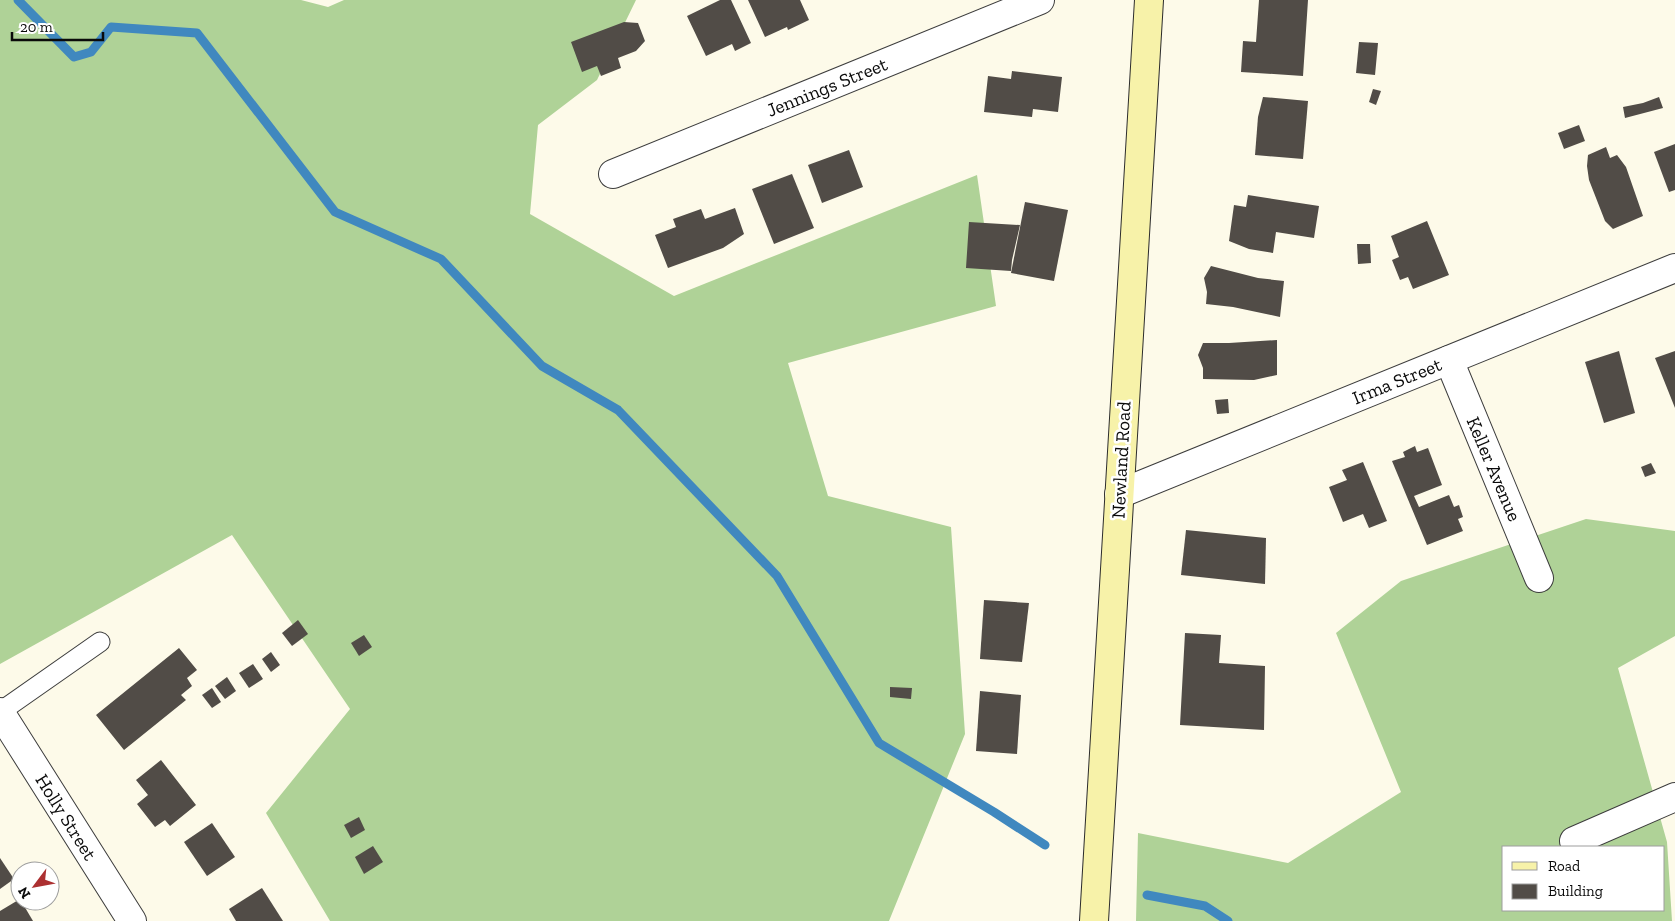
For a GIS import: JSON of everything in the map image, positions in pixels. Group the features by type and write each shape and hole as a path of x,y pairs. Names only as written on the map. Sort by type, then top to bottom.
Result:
{"street":[{"name":"Jennings Street","path":"613,174 1040,0"},
{"name":"Newland Road","path":"1094,921 1149,0"},
{"name":"Irma Street","path":"1119,494 1675,268"},
{"name":"Keller Avenue","path":"1449,360 1539,578"},
{"name":"Holly Street","path":"0,712 132,921"},
{"path":"1574,841 1675,797"}],"lane":[{"path":"0,712 100,642"}],"green space":[{"path":"0,0 301,0 328,7 344,0 636,0 597,80 538,125 530,214 674,296 977,175 996,306 788,363 828,496 951,527 965,734 889,921 330,921 266,813 350,709 232,535 0,664"},
{"path":"1586,519 1675,531 1675,636 1618,668 1667,842 1672,921 1136,921 1138,833 1288,863 1401,792 1336,633 1401,581"}],"building":[{"path":"720,0 731,0 751,43 735,51 732,44 706,56 687,16"},
{"path":"748,0 800,0 809,20 788,30 787,27 765,37"},
{"path":"1259,0 1308,0 1303,76 1241,72 1243,41 1256,42"},
{"path":"624,22 638,23 645,41 636,51 618,58 621,68 601,76 597,66 582,72 571,42"},
{"path":"1359,42 1378,43 1375,75 1356,73"},
{"path":"1012,71 1062,77 1058,112 1033,109 1032,117 984,112 988,76 1011,79"},
{"path":"1373,89 1381,91 1376,105 1369,102"},
{"path":"1263,97 1308,101 1303,159 1255,155 1258,117"},
{"path":"1659,97 1663,108 1625,118 1623,107"},
{"path":"1579,125 1585,141 1564,149 1558,133"},
{"path":"1675,144 1675,190 1669,192 1654,152"},
{"path":"1606,147 1610,158 1617,155 1626,167 1643,216 1613,229 1605,221 1589,180 1587,166 1588,155"},
{"path":"849,150 863,187 822,203 808,165"},
{"path":"792,174 814,228 774,244 752,189"},
{"path":"1248,195 1319,206 1314,238 1276,232 1273,253 1249,249 1229,241 1234,205 1246,207"},
{"path":"1025,202 1068,210 1054,281 1011,273"},
{"path":"735,208 744,234 723,248 668,268 655,235 676,227 673,219 701,209 705,219"},
{"path":"1427,221 1449,275 1413,289 1408,277 1400,280 1392,260 1399,257 1391,236"},
{"path":"969,222 1020,225 1011,271 966,268"},
{"path":"1357,244 1370,244 1371,263 1358,264"},
{"path":"1211,266 1258,278 1284,281 1280,317 1233,307 1206,304 1207,292 1204,278"},
{"path":"1277,340 1277,375 1254,380 1203,379 1203,368 1198,355 1203,343"},
{"path":"1619,351 1635,413 1604,423 1585,362"},
{"path":"1675,351 1675,408 1655,358"},
{"path":"1228,399 1229,413 1217,414 1215,400"},
{"path":"1415,446 1417,452 1428,448 1442,485 1414,496 1419,507 1449,495 1454,507 1459,505 1463,517 1458,519 1463,531 1427,545 1392,461 1405,457 1403,452"},
{"path":"1363,462 1387,521 1369,528 1363,514 1343,522 1329,487 1347,480 1342,470"},
{"path":"1651,463 1656,473 1645,477 1641,467"},
{"path":"1186,530 1266,538 1265,584 1181,575"},
{"path":"984,600 1029,603 1022,662 980,659"},
{"path":"298,620 308,634 292,646 282,633"},
{"path":"1185,633 1221,635 1219,663 1265,666 1264,730 1180,725"},
{"path":"364,635 372,647 359,656 351,643"},
{"path":"179,648 197,670 187,678 192,686 181,695 186,700 124,750 96,715"},
{"path":"271,652 280,665 271,672 262,659"},
{"path":"253,664 263,679 249,688 239,673"},
{"path":"227,677 236,691 225,699 215,686"},
{"path":"890,687 912,688 911,699 890,697"},
{"path":"212,688 221,702 212,708 202,695"},
{"path":"980,691 1021,695 1017,754 976,751"},
{"path":"161,760 196,805 170,826 165,820 155,827 137,804 148,795 136,780"},
{"path":"359,817 365,830 351,838 344,825"},
{"path":"212,823 235,857 207,876 184,842"},
{"path":"373,846 383,862 364,874 355,857"},
{"path":"0,858 10,873 10,882 0,889"},
{"path":"262,888 283,921 236,921 229,909"},
{"path":"10,905 10,911 27,911 33,921 0,921 0,911"}],"waterway":[{"path":"18,0 74,57 91,52 111,27 197,33 335,212 441,259 542,366 618,410 777,576 879,743 1045,845"},
{"path":"1147,895 1205,906 1228,921"}]}
